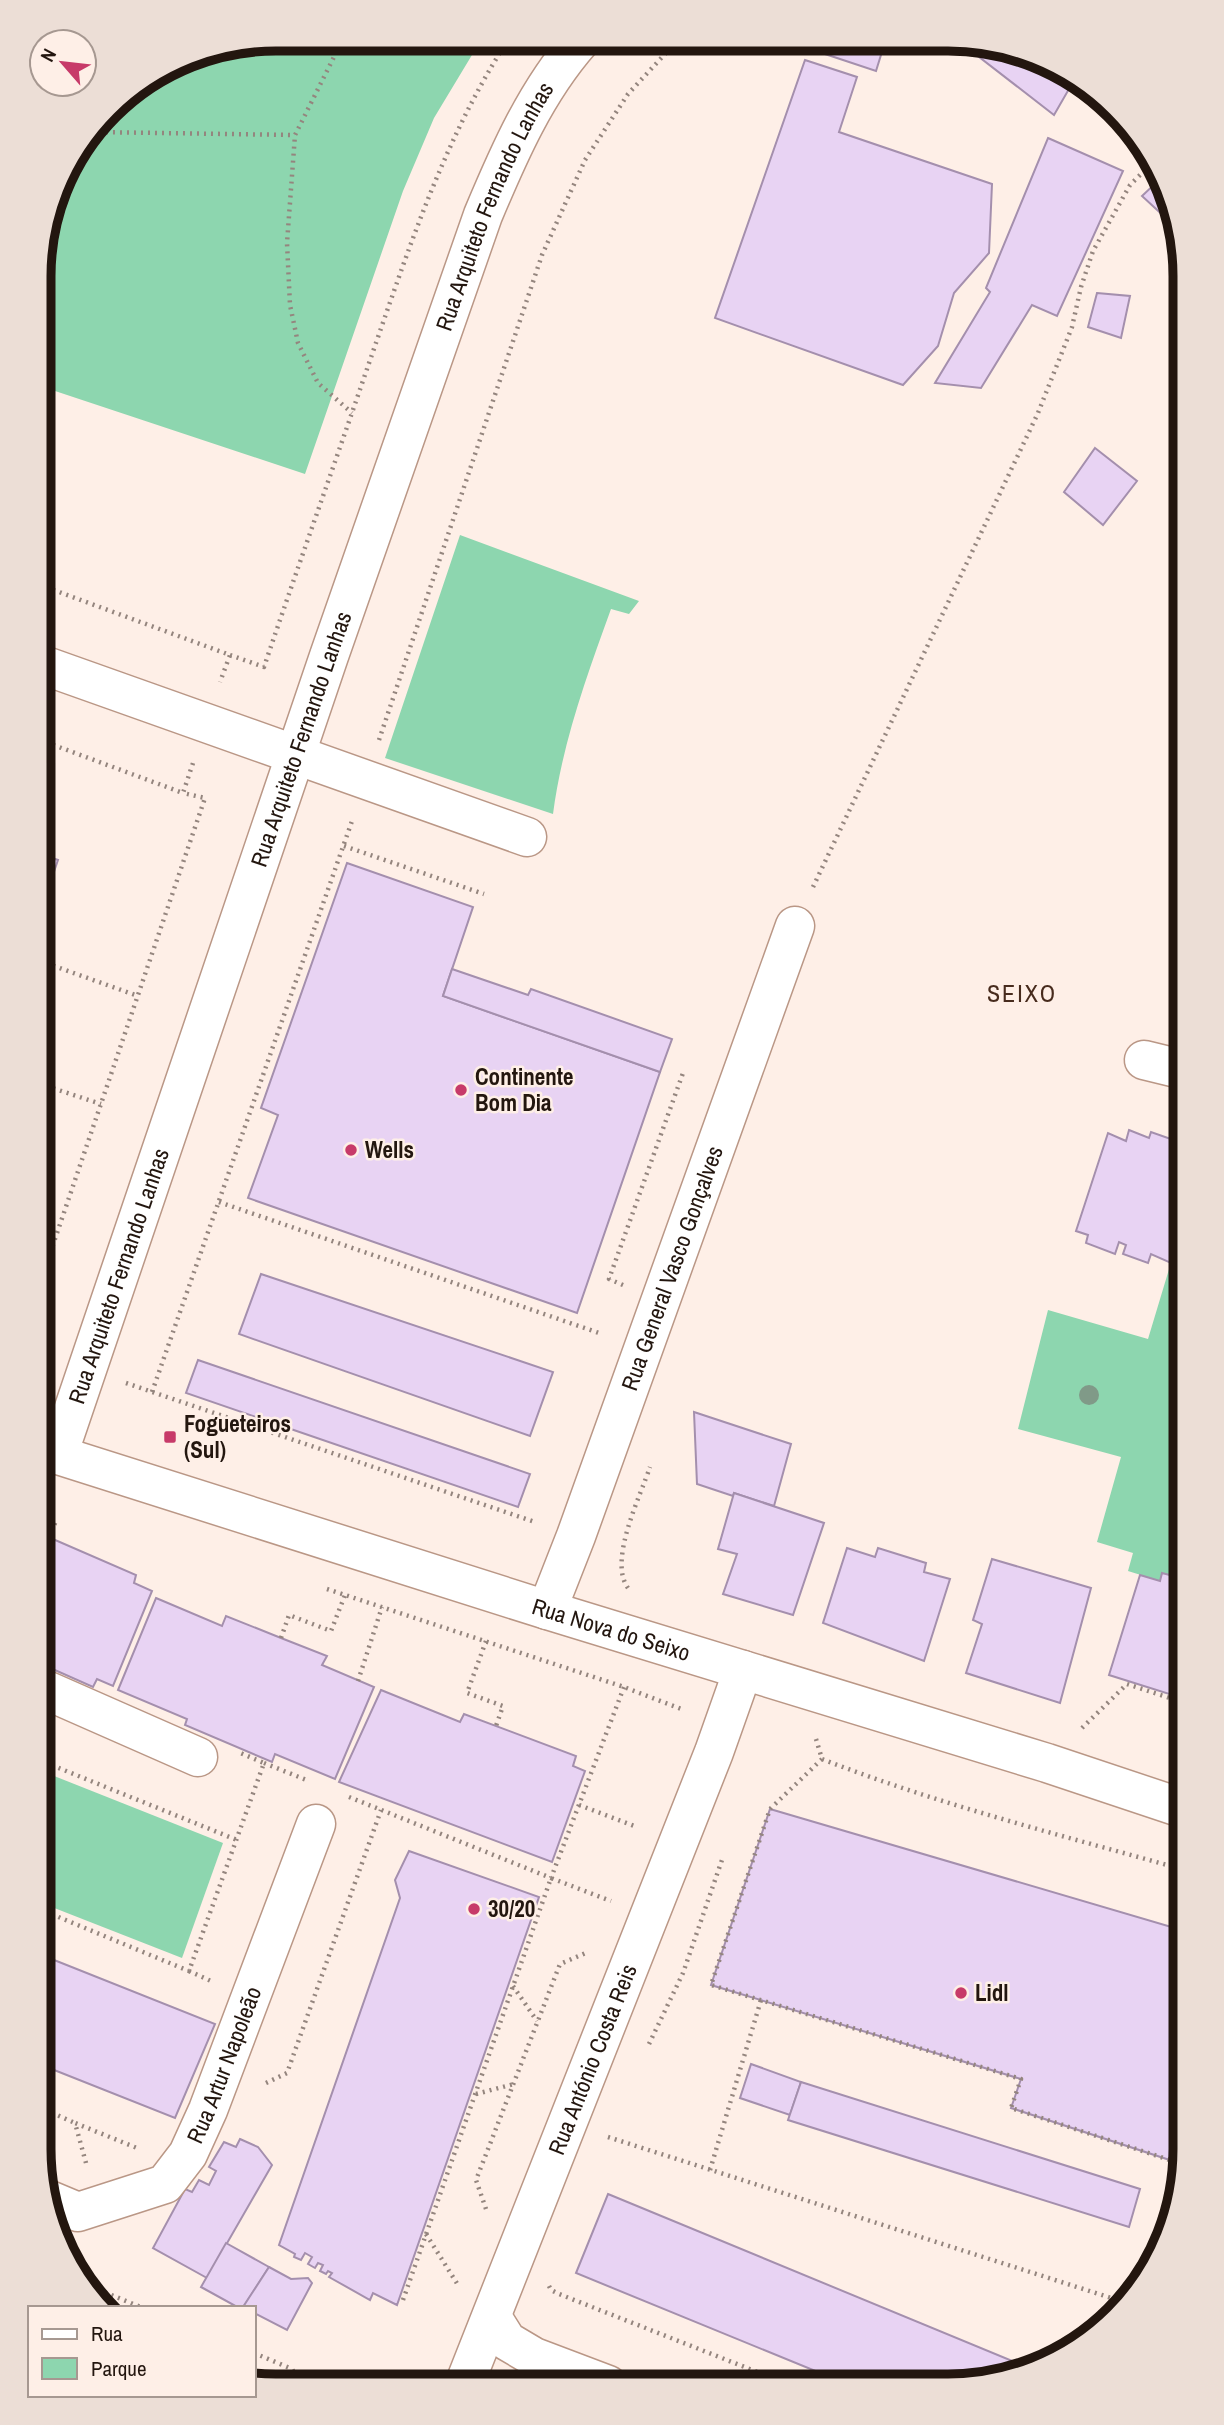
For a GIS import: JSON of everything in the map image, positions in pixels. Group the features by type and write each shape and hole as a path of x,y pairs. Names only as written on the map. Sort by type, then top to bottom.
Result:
{"street":[{"name":"Rua Arquiteto Fernando Lanhas","path":"51,1444 296,754 483,215 513,144 539,98 573,51"},
{"path":"51,668 527,837"},
{"name":"Rua General Vasco Gonçalves","path":"547,1610 795,926"},
{"path":"1144,1060 1173,1067"},
{"name":"Rua Nova do Seixo","path":"51,1453 547,1610 1047,1763 1173,1805"},
{"name":"Rua António Costa Reis","path":"469,2374 714,1752 743,1670"},
{"path":"51,1692 198,1756"},
{"name":"Rua Artur Napoleão","path":"58,2203 78,2212 165,2184 188,2154 208,2110 316,1824"},
{"path":"492,2317 507,2341 534,2357 579,2374"}],"path":[{"path":"336,51 295,135 287,243 290,305 298,343 318,383 352,413"},
{"path":"230,655 264,667 416,229 451,141 483,78 501,51"},
{"path":"378,741 542,255 584,160 628,94 668,51"},
{"path":"102,132 295,135"},
{"path":"795,926 1038,412 1072,327 1093,251 1130,185 1146,169"},
{"path":"51,1251 205,798 183,793"},
{"path":"353,817 152,1392 542,1525"},
{"path":"344,846 484,894"},
{"path":"51,965 138,996"},
{"path":"629,1288 609,1279 684,1073"},
{"path":"51,1088 101,1104"},
{"path":"219,1202 612,1337"},
{"path":"631,1591 625,1586 621,1571 622,1551 653,1460"},
{"path":"51,1518 56,1520 51,1538"},
{"path":"281,1638 289,1615 331,1631 345,1595"},
{"path":"358,1681 382,1607"},
{"path":"486,1641 467,1693 503,1706 496,1726"},
{"path":"1047,1763 1127,1684 1173,1699"},
{"path":"403,2300 551,1878 624,1687 687,1712"},
{"path":"813,1736 818,1741 822,1759"},
{"path":"822,1759 864,1776 1173,1867"},
{"path":"822,1759 770,1809 711,1985 1021,2079 1011,2108 1173,2161"},
{"path":"264,1763 316,1784"},
{"path":"51,1765 237,1840 190,1971 51,1914"},
{"path":"342,1794 621,1904"},
{"path":"579,1805 639,1828"},
{"path":"208,2110 287,2073 381,1810"},
{"path":"648,2045 683,1973 726,1847"},
{"path":"488,2214 476,2180 559,1964 596,1949"},
{"path":"513,1986 537,2022"},
{"path":"710,2170 761,2000"},
{"path":"475,2094 514,2084"},
{"path":"51,2113 139,2149"},
{"path":"75,2123 85,2162 97,2166"},
{"path":"610,2125 604,2136 1115,2299"},
{"path":"426,2234 462,2292"},
{"path":"547,2281 551,2290 559,2294 762,2374"},
{"path":"101,2291 138,2306"},
{"path":"256,2354 292,2369 295,2374"}],"green space":[{"path":"275,51 474,51 434,118 403,191 305,474 51,390 51,261 55,231 63,203 74,176 89,151 106,127 127,106 163,81 203,63 246,53"},
{"path":"460,535 639,601 629,614 611,609 569,736 553,814 385,758"},
{"path":"1173,1256 1173,1576 1162,1573 1160,1581 1128,1571 1133,1553 1097,1542 1121,1457 1018,1429 1048,1310 1148,1339"},
{"path":"51,1775 223,1843 182,1958 51,1907"}],"building":[{"path":"816,51 882,51 876,71"},
{"path":"973,52 1021,63 1070,87 1054,115"},
{"path":"805,60 857,77 839,132 992,184 989,253 954,293 938,346 903,385 715,318"},
{"path":"1048,138 1123,171 1057,316 1032,305 981,388 935,383 990,292 986,288"},
{"path":"1154,185 1165,217 1142,196"},
{"path":"1097,293 1130,296 1121,338 1088,327"},
{"path":"1095,448 1137,481 1103,525 1064,492"},
{"path":"51,858 58,860 51,881"},
{"name":"Continente Bom Dia","path":"347,863 473,907 443,996 660,1072 577,1313 248,1198 278,1115 261,1108"},
{"path":"452,969 528,995 531,989 672,1039 660,1072 443,996"},
{"path":"1129,1130 1149,1138 1151,1132 1173,1140 1171,1263 1151,1254 1148,1263 1123,1254 1126,1245 1119,1242 1115,1254 1086,1243 1088,1235 1076,1231 1108,1133 1126,1141"},
{"path":"261,1274 553,1372 530,1436 239,1334"},
{"path":"198,1360 530,1474 518,1507 186,1393"},
{"path":"694,1412 791,1444 774,1506 697,1484"},
{"path":"734,1493 824,1523 793,1615 723,1594 737,1554 718,1549"},
{"path":"51,1538 136,1575 134,1583 152,1591 113,1686 97,1679 93,1687 51,1668"},
{"path":"847,1548 875,1557 878,1548 926,1563 924,1572 950,1579 924,1661 823,1623"},
{"path":"992,1559 1091,1588 1060,1703 966,1673 982,1624 973,1620"},
{"path":"1162,1573 1173,1576 1173,1695 1109,1675 1140,1575 1160,1581"},
{"path":"156,1598 222,1626 226,1616 327,1656 322,1665 374,1687 335,1779 275,1754 272,1762 185,1725 187,1719 118,1690"},
{"path":"381,1690 460,1722 464,1714 576,1756 573,1766 585,1771 552,1862 339,1782"},
{"name":"Lidl","path":"770,1809 1173,1927 1173,2161 1011,2108 1021,2079 711,1985"},
{"path":"409,1851 539,1897 397,2305 373,2293 370,2300 329,2277 332,2273 320,2271 323,2265 318,2263 315,2268 308,2264 312,2257 305,2253 301,2260 279,2245 400,1898 395,1880"},
{"path":"51,1959 215,2024 175,2118 51,2069"},
{"path":"751,2064 801,2082 790,2115 740,2098"},
{"path":"801,2082 1140,2189 1129,2227 788,2120"},
{"path":"240,2139 258,2147 272,2165 207,2278 153,2248 185,2189 192,2192 199,2180 209,2185 216,2171 209,2167 224,2142 236,2147"},
{"path":"608,2194 1017,2363 993,2370 949,2374 823,2374 576,2273"},
{"path":"226,2243 269,2267 244,2306 235,2306 201,2287"},
{"path":"269,2267 291,2279 308,2278 312,2283 287,2330 256,2314 256,2306 244,2306"}],"place":[{"name":"Continente Bom Dia","path":"461,1090"},
{"name":"Wells","path":"351,1150"},
{"name":"Fogueteiros (Sul)","path":"170,1437"},
{"name":"30/20","path":"474,1909"},
{"name":"Lidl","path":"961,1993"}],"district":[{"name":"SEIXO","path":"1022,994"}]}
